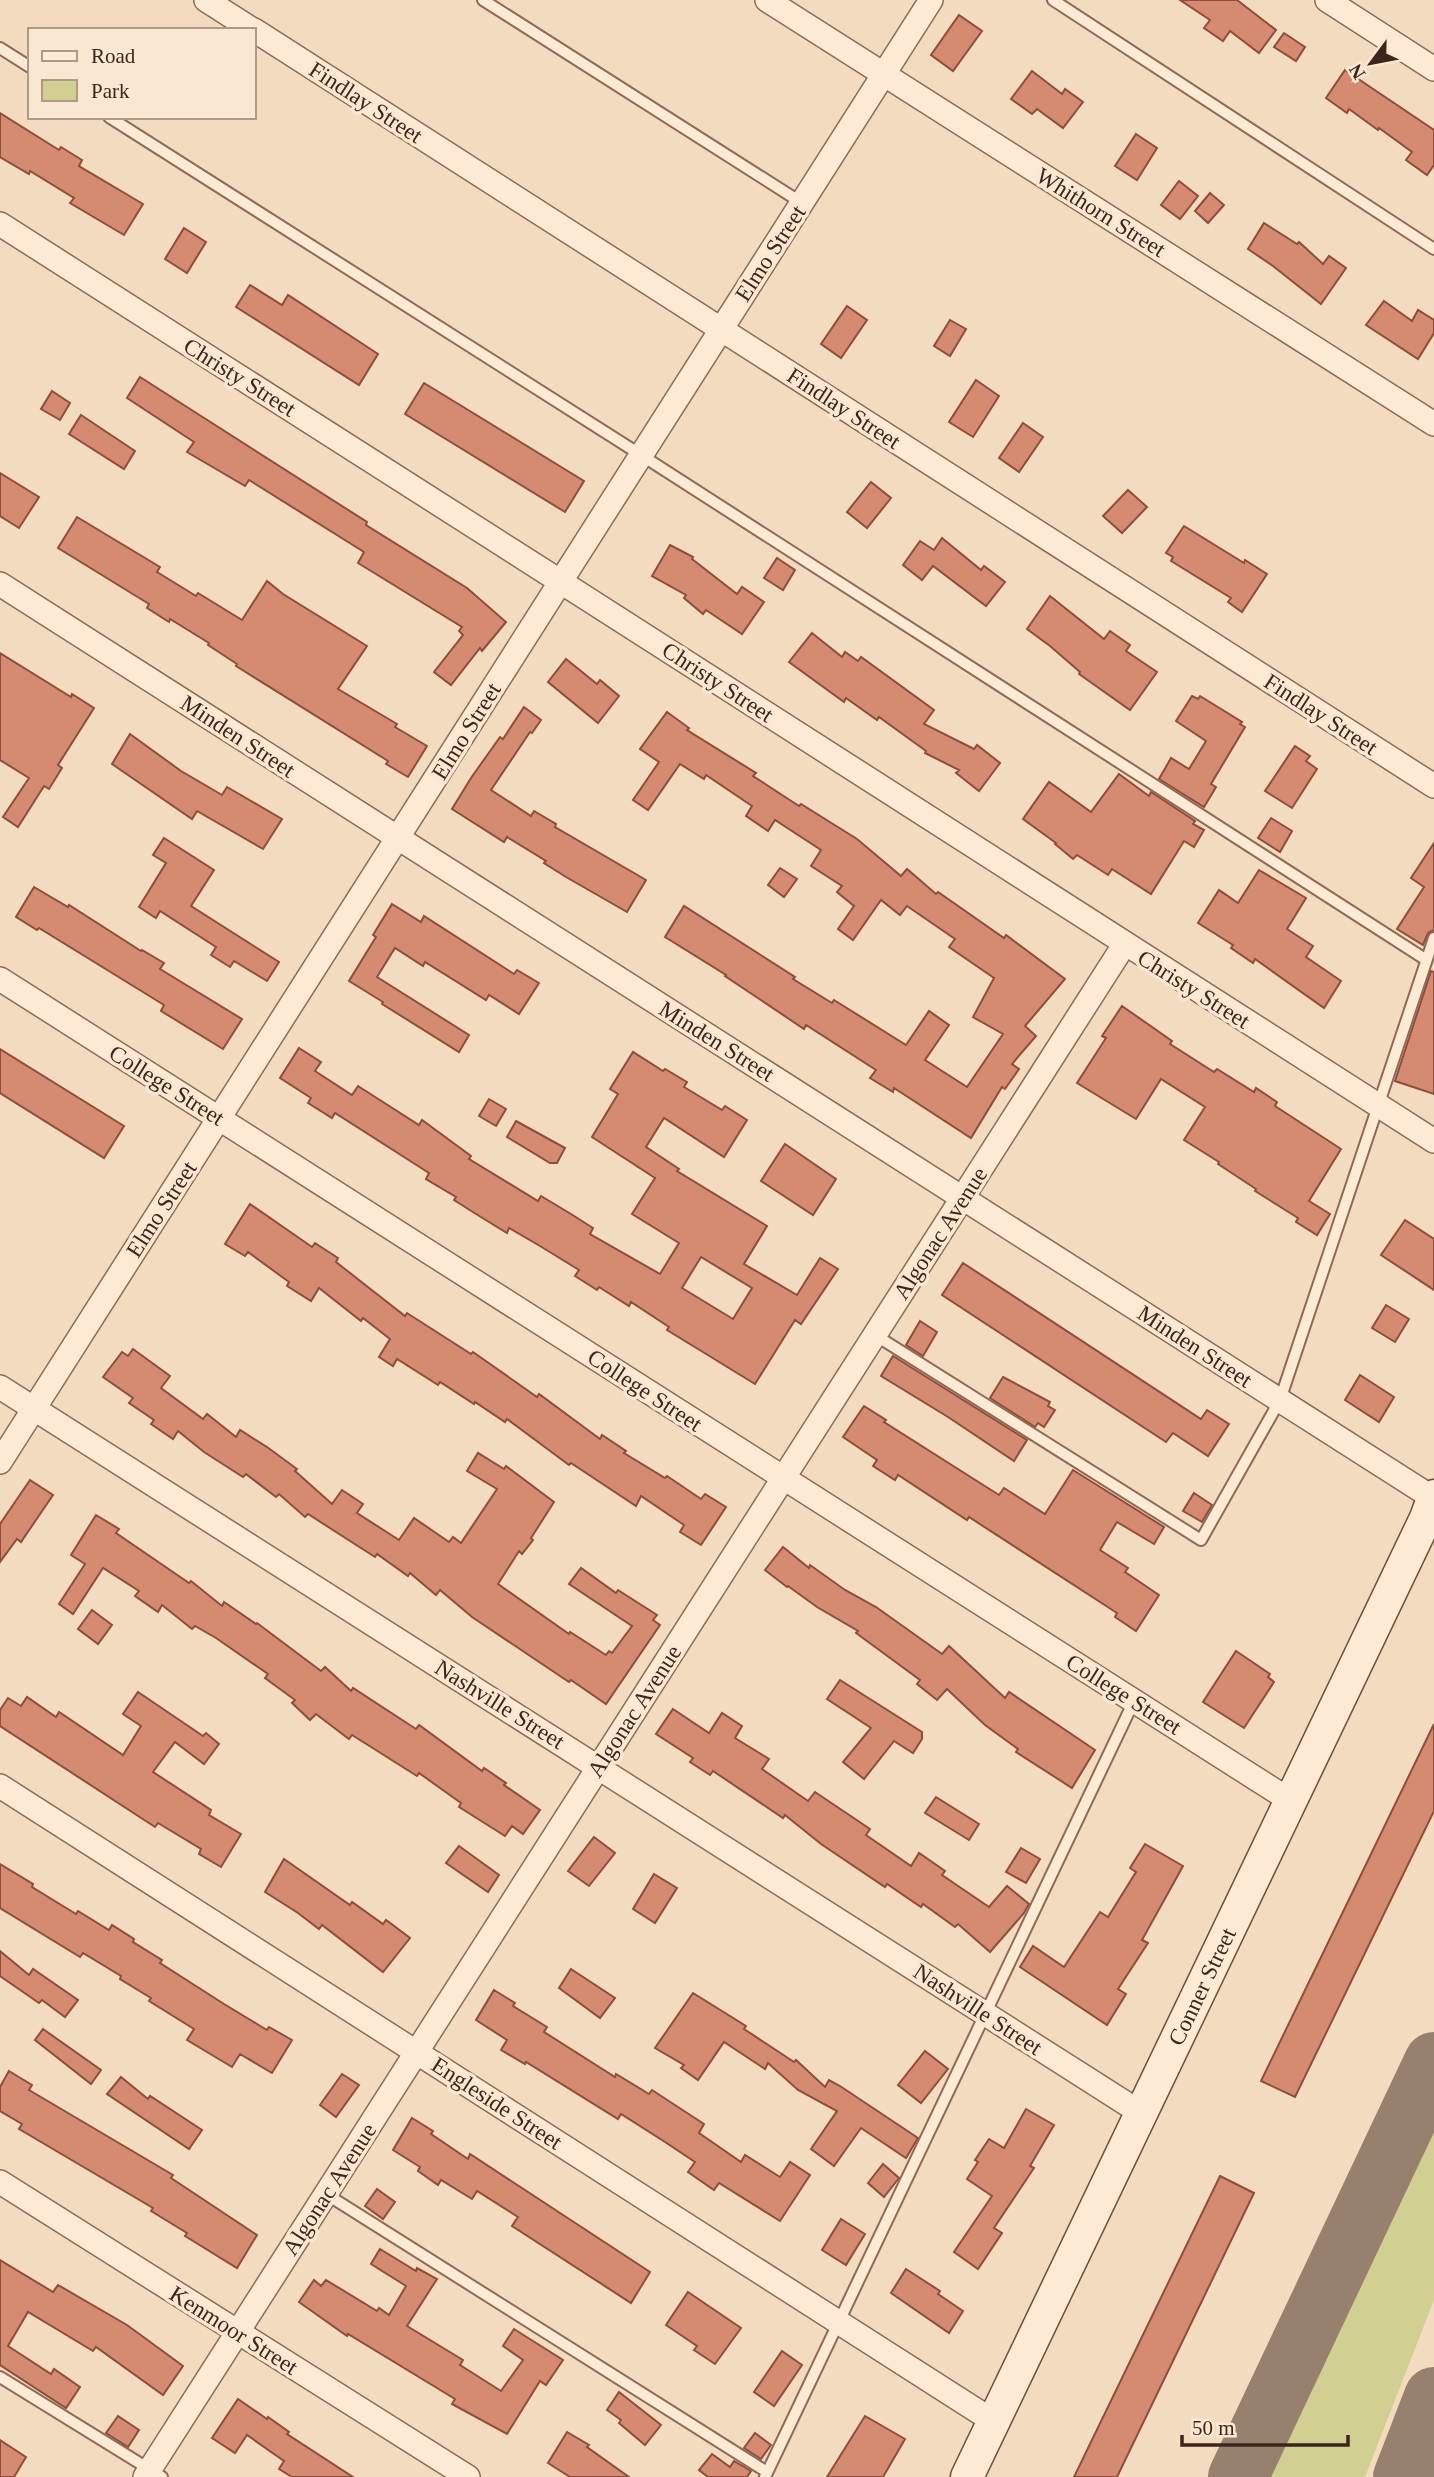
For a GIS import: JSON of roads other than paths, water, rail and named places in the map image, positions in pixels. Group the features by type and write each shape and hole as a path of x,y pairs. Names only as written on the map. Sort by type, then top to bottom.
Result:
{"main road":[{"name":"Conner Street","path":"967,2477 1434,1497"}],"street":[{"name":"Findlay Street","path":"206,0 250,28"},
{"name":"Whithorn Street","path":"767,0 1434,425"},
{"name":"Elmo Street","path":"0,1462 931,0"},
{"path":"1327,0 1434,69"},
{"name":"Findlay Street","path":"256,32 1434,786"},
{"name":"Christy Street","path":"0,225 562,581 1124,945 1434,1141"},
{"name":"Minden Street","path":"0,584 1434,1497"},
{"name":"Algonac Avenue","path":"152,2474 238,2332 1124,945"},
{"name":"College Street","path":"0,979 1291,1801"},
{"name":"Nashville Street","path":"0,1387 1141,2113"},
{"name":"Engleside Street","path":"0,1786 993,2421"},
{"name":"Kenmoor Street","path":"0,2182 468,2477"}],"lane":[{"path":"483,0 803,202"},
{"path":"1053,0 1434,250"},
{"path":"0,48 28,66"},
{"path":"112,119 1426,959"},
{"path":"875,1335 1201,1540 1280,1400 1434,938"},
{"path":"326,2194 766,2475 1135,1701"},
{"path":"0,2377 152,2474"}]}
